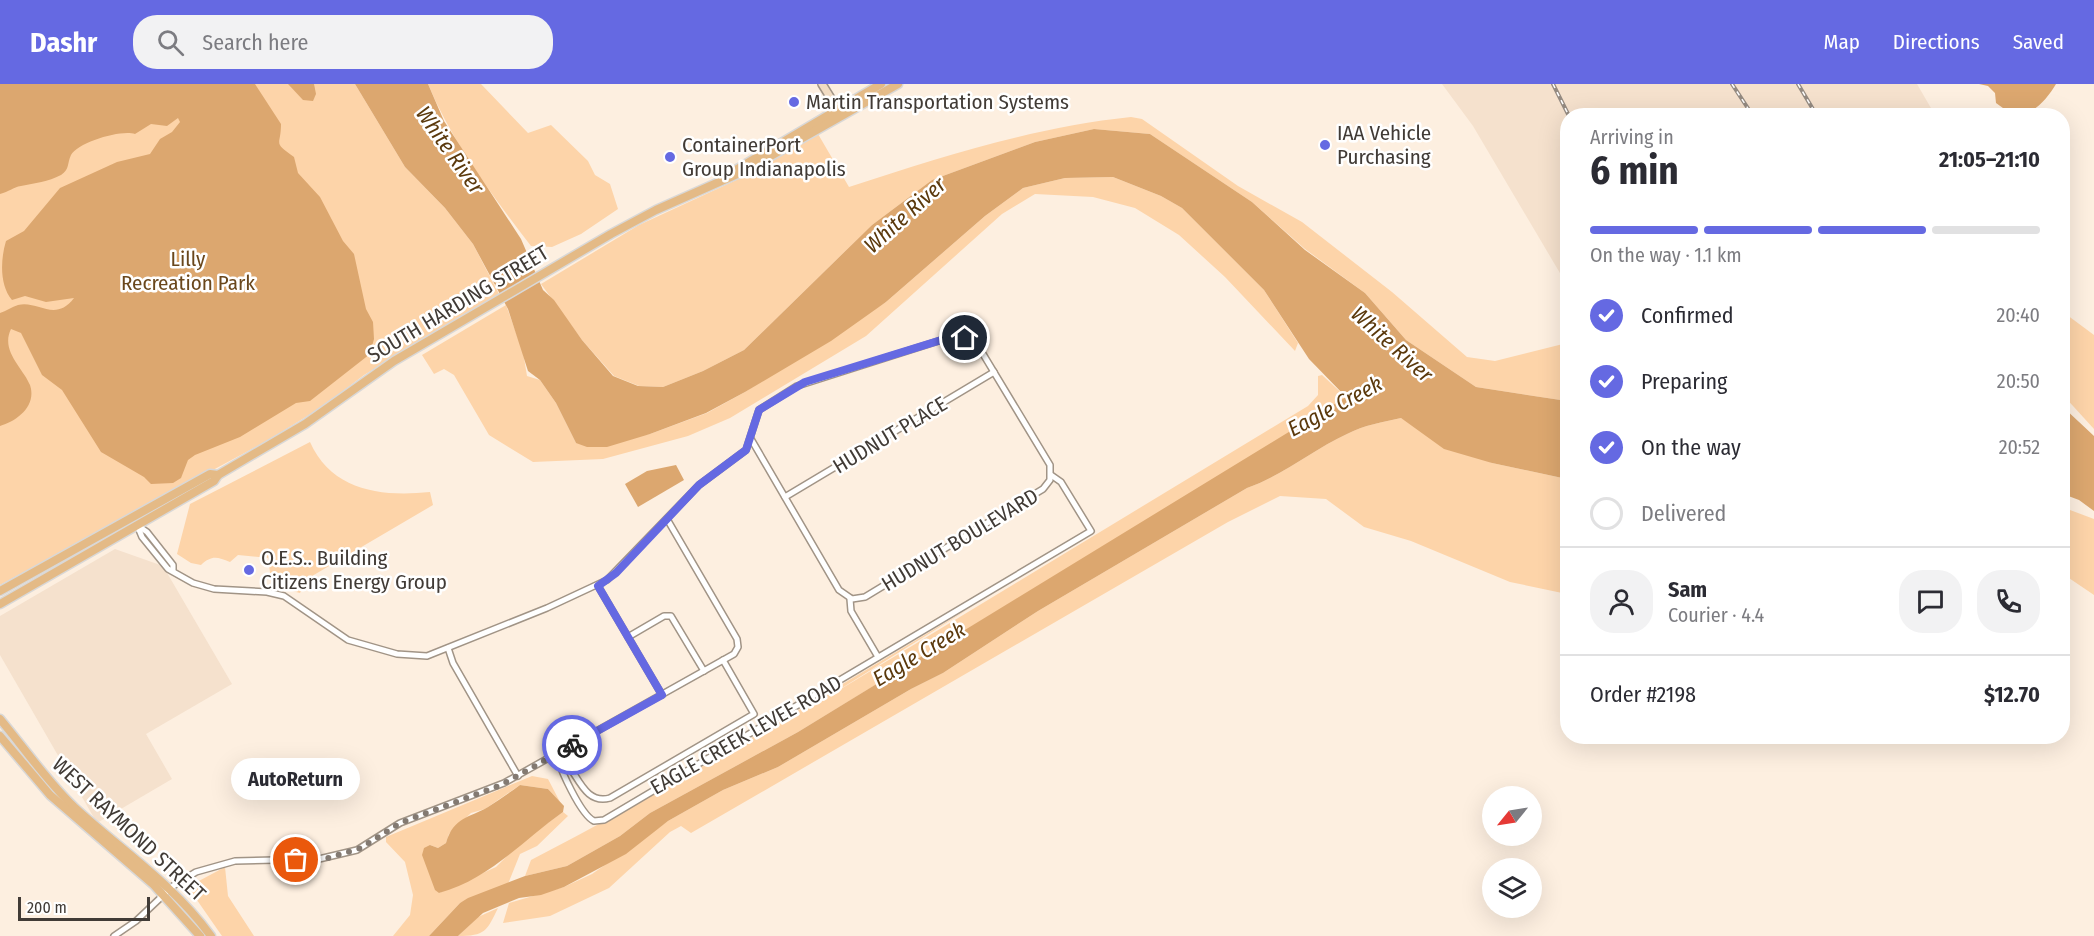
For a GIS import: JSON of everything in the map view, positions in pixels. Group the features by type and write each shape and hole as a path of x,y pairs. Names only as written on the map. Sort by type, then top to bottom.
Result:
{"main road":[{"path":"822,84 840,112"},
{"path":"840,112 881,84"},
{"path":"840,112 898,84"},
{"name":"SOUTH HARDING STREET","path":"0,604 210,474 218,475 307,422 387,365 641,217 744,171 840,112"},
{"name":"SOUTH HARDING STREET","path":"0,591 135,522"},
{"path":"14,583 18,593"},
{"name":"WEST RAYMOND STREET","path":"0,719 61,794 167,891 211,936"},
{"name":"WEST RAYMOND STREET","path":"0,736 66,811 167,891 200,936"}],"street":[{"name":"HUDNUT BOULEVARD","path":"135,522 147,532 173,565 173,570 188,580 210,588 267,591 284,596 348,640 412,657 427,656 598,586 616,573 704,482 746,450 759,410 801,384 951,337 964,337 976,344 1050,465 1051,475 1046,487 865,597 850,599"},
{"name":"HUDNUT PLACE","path":"785,497 994,372"},
{"path":"751,440 839,590 850,599 851,611 878,657"},
{"name":"EAGLE CREEK LEVEE ROAD","path":"557,754 558,764 586,815 594,821 602,821 1091,531 1061,482 1051,475"},
{"path":"114,936 136,921 167,891 196,872 223,863 316,859 344,855 368,844 400,823 499,786 737,651 737,639 667,519"},
{"path":"598,586 662,695"},
{"path":"628,637 664,616 670,615 704,671"},
{"path":"448,648 453,663 518,776"},
{"path":"557,754 567,761 590,796 600,800 610,798 754,714 723,660"}],"shaded area":[{"path":"1442,84 1917,84 1931,108 1560,108 1560,273 1473,126"},
{"path":"115,549 163,566 232,684 146,734 172,779 97,823 0,655 0,616"}],"green space":[{"name":"Lilly Recreation Park","path":"0,84 355,84 405,167 445,208 473,244 499,294 364,375 322,407 265,442 0,585"},
{"path":"428,84 481,84 528,133 551,125 588,161 595,175 610,184 618,209 581,234 552,247 531,246 461,148"},
{"path":"1131,117 1142,119 1238,186 1302,222 1392,292 1467,357 1495,361 1560,345 1560,400 1476,387 1406,340 1365,293 1305,249 1252,202 1150,134 1094,129 1035,142 932,180 872,225 744,350 703,371 663,387 639,386 614,376 582,340 541,284 639,225 743,177 818,134 849,187 988,144"},
{"path":"1113,177 1161,196 1182,208 1264,290 1298,343 1295,351 1225,277 1179,235 1135,208 1093,197 1035,194 1002,214 866,336 730,418 688,436 603,459 533,462 489,435 454,375 444,369 434,374 422,355 506,305 523,352 527,376 540,380 556,403 576,443 650,434 707,413 745,392 886,302 985,216 1023,188 1065,178"},
{"path":"2070,317 2094,335 2094,429 2070,403"},
{"path":"1322,375 1346,397 1334,406 798,732 650,813 620,836 567,866 525,876 531,860 700,768 975,605 821,701 1308,406 1318,395 1318,376"},
{"path":"1401,418 1492,463 1560,478 1560,593 1510,582 1411,541 1364,527 1326,499 1280,496 1228,522 691,833 681,826 670,832 609,888 550,916 503,923 509,903 564,887 592,874 668,821 723,790 778,767 911,689 943,673 1038,611 1247,488 1273,476 1334,440 1374,424"},
{"path":"310,442 319,458 345,481 376,491 430,492 433,505 307,579 300,593 272,586 268,558 238,555 230,562 215,558 201,565 191,563 177,554 190,504"},
{"path":"2070,510 2094,519 2094,595 2070,579"},
{"path":"532,776 548,779 560,802 548,789 520,785 485,809 471,813 449,834 446,843 438,848 430,845 439,893 496,867 520,843 563,812 568,816 537,846 520,854 508,884 460,903 429,936 393,936 410,915 413,895 405,862 386,842 386,837"},
{"path":"225,867 228,896 254,936 222,936 190,890 197,882"},
{"path":"498,908 484,931 474,935 458,936 478,917"}],"water":[{"name":"Lilly Recreation Park","path":"0,84 255,84 281,124 280,146 294,157 298,173 320,197 343,241 354,254 366,309 373,322 374,339 370,354 310,401 296,403 240,437 195,455 188,460 181,478 173,483 151,484 144,477 101,452 62,390 42,375 21,333 11,329 8,345 30,385 31,400 24,412 0,426 0,313 25,304 53,310 60,309 74,298 46,302 25,296 12,300 5,288 2,273 6,241 24,231 60,188 117,162 150,154 160,139 172,132 180,122 178,118 167,126 151,124 135,134 120,133 91,141 75,150 66,170 61,175 0,194"},
{"path":"288,84 314,84 316,94 313,101 303,100"},
{"path":"355,84 428,84 444,121 521,239 543,290 554,300 582,340 613,376 638,386 663,387 703,371 744,350 872,225 932,180 1035,142 1094,129 1150,134 1252,202 1305,250 1365,293 1406,340 1476,387 1560,400 1560,478 1492,463 1444,449 1401,418 1353,431 1247,488 1038,611 943,673 911,689 778,767 723,790 668,821 626,854 564,887 541,895 519,898 483,913 458,936 429,936 460,903 468,898 525,876 567,866 620,836 650,813 798,732 1346,397 1309,359 1264,290 1182,208 1161,196 1113,177 1065,178 1023,188 985,216 886,302 831,341 745,392 706,413 650,434 607,447 587,447 576,443 556,403 540,380 528,371 508,309 473,244 445,208 405,167"},
{"path":"1979,84 2056,84 2044,101 2035,108 2003,108 1996,103 1995,93 1988,86"},
{"path":"2070,414 2094,436 2094,511 2070,497"},
{"path":"676,465 684,480 638,507 625,484 647,471"},
{"path":"520,785 548,789 564,806 563,812 505,858 474,879 439,893 435,890 422,855 424,848 430,845 438,848 446,843 453,828 463,819 488,807"}],"railway":[{"path":"1553,84 1565,108"},
{"path":"1732,84 1748,108"},
{"path":"1798,84 1812,108"}],"way so far":[{"path":"296,860 328,858 361,848 400,823 501,785 572,745"}],"place":[{"name":"Martin Transportation Systems","path":"794,102"},
{"name":"IAA Vehicle Purchasing","path":"1325,145"},
{"name":"ContainerPort Group Indianapolis","path":"670,157"},
{"name":"O.E.S.. Building Citizens Energy Group","path":"249,570"},
{"name":"AutoReturn","path":"296,860"}],"route":[{"path":"572,745 662,695 598,586 616,573 699,485 746,450 759,410 808,381 951,337 965,338"}],"water label":[{"name":"White River","path":"450,150"},
{"name":"White River","path":"905,215"},
{"name":"White River","path":"1392,344"},
{"name":"Eagle Creek","path":"1335,406"},
{"name":"Eagle Creek","path":"919,654"}]}
